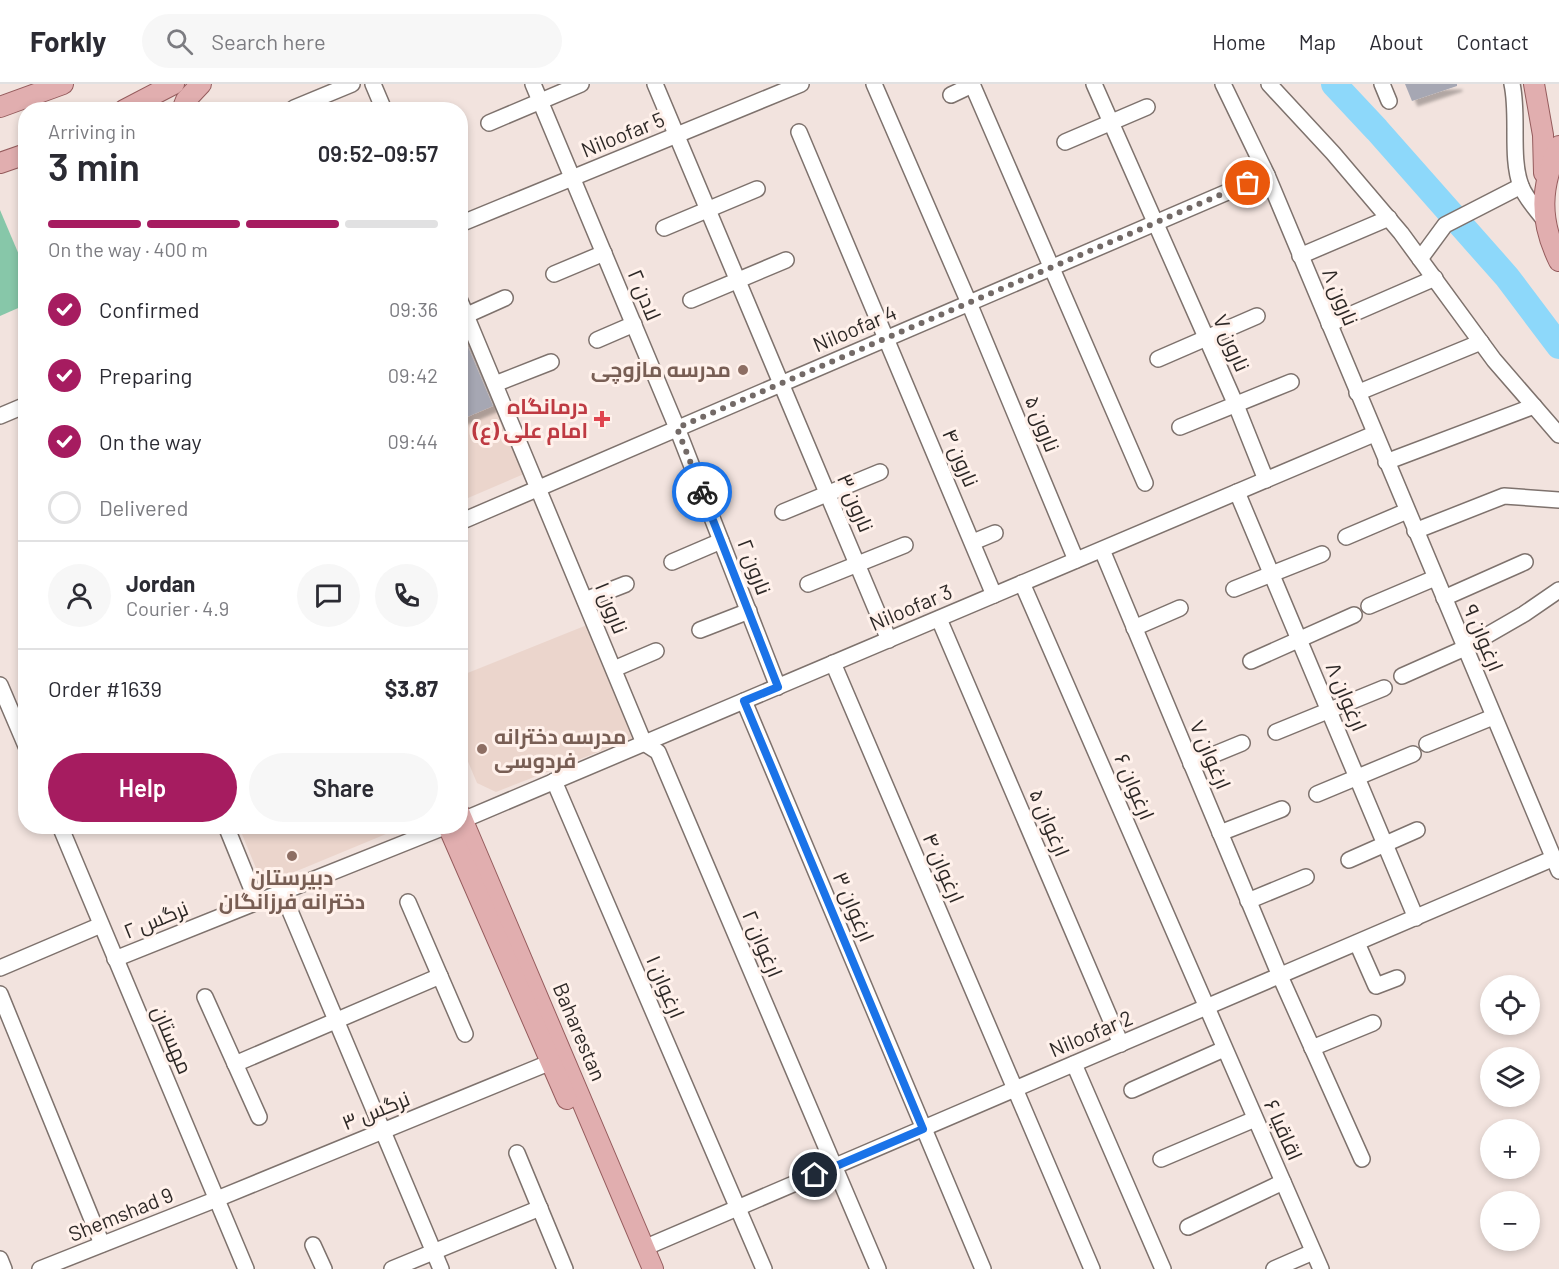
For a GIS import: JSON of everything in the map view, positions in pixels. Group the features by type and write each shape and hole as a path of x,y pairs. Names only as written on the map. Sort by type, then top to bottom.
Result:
{"main road":[{"path":"0,107 63,84"},
{"path":"150,97 174,84"},
{"path":"185,102 201,84"},
{"path":"1534,84 1543,135 1545,221 1551,244 1559,261"},
{"path":"1545,187 1550,164 1559,146"},
{"path":"0,163 18,157"},
{"name":"Baharestan","path":"461,834 551,1062 640,1269"},
{"name":"Baharestan","path":"462,834 653,1269"}],"street":[{"path":"308,102 352,84"},
{"name":"لادن ۲","path":"533,84 677,428"},
{"path":"489,123 581,84"},
{"name":"نارون ۳","path":"655,84 889,640"},
{"name":"Niloofar 5","path":"468,221 677,135 780,88 801,84"},
{"name":"نارون ۵","path":"874,84 969,303 1076,560"},
{"name":"نارون ۷","path":"1094,84 1236,405 1266,480"},
{"name":"نارون ۸","path":"1223,84 1267,175 1374,434"},
{"path":"1269,84 1389,218 1481,342 1559,435"},
{"path":"1382,84 1389,101"},
{"path":"1512,84 1516,101 1517,165 1521,186 1545,221"},
{"path":"378,85 382,102"},
{"path":"951,96 972,85 1145,483"},
{"path":"1065,142 1147,107"},
{"name":"نارون ۴","path":"799,132 994,595"},
{"name":"Niloofar 4","path":"468,519 1267,175"},
{"path":"1420,259 1445,225 1521,186"},
{"path":"664,228 757,189"},
{"path":"1300,256 1389,218"},
{"path":"554,274 604,253"},
{"path":"691,300 786,260"},
{"path":"1329,324 1434,278"},
{"path":"468,307 505,298"},
{"path":"1158,359 1257,316"},
{"name":"نارون ۱","path":"468,318 644,743"},
{"path":"597,340 633,324"},
{"path":"1357,393 1481,342"},
{"path":"495,384 551,362"},
{"path":"1180,427 1291,382"},
{"path":"1386,462 1534,406"},
{"path":"0,416 18,408"},
{"name":"نارون ۲","path":"677,428 778,687"},
{"name":"Niloofar 3","path":"468,816 1374,434"},
{"name":"ارغوان ۹","path":"1374,434 1556,865"},
{"path":"783,512 879,472"},
{"name":"ارغوان ۸","path":"1238,492 1416,918"},
{"path":"1415,531 1504,495 1559,500"},
{"path":"1346,537 1407,511"},
{"path":"973,542 995,533"},
{"path":"672,562 721,541"},
{"path":"808,585 905,545"},
{"name":"ارغوان ۷","path":"1102,550 1280,976 1362,1159"},
{"path":"1234,589 1322,554"},
{"path":"1443,598 1525,562"},
{"path":"1369,606 1435,578"},
{"name":"ارغوان ۶","path":"1022,583 1206,1007"},
{"path":"585,600 626,585"},
{"path":"1402,676 1465,648 1524,614 1559,590"},
{"path":"1134,628 1180,608"},
{"path":"700,630 749,611"},
{"path":"1251,661 1354,615"},
{"name":"ارغوان ۵","path":"939,619 1121,1044"},
{"path":"614,669 656,651"},
{"name":"ارغوان ۴","path":"833,663 1092,1269"},
{"path":"0,685 4,706 18,731"},
{"path":"1276,732 1384,688"},
{"name":"ارغوان ۳","path":"744,701 983,1269"},
{"path":"1427,744 1493,717"},
{"name":"ارغوان ۲","path":"644,743 658,752 878,1269"},
{"path":"1191,764 1242,743"},
{"path":"1317,794 1413,754"},
{"name":"ارغوان ۱","path":"554,781 764,1269"},
{"path":"1220,833 1282,809"},
{"path":"1349,860 1417,830"},
{"name":"مهستان","path":"63,834 246,1269"},
{"path":"229,834 257,902"},
{"name":"نرگس ۲","path":"115,959 424,834"},
{"name":"Niloofar 2","path":"644,1248 1416,918 1556,865"},
{"path":"1248,901 1306,877"},
{"path":"282,892 441,1269"},
{"path":"408,902 465,1034"},
{"path":"0,968 101,925"},
{"path":"1357,943 1376,986 1397,978"},
{"path":"235,1064 440,976"},
{"path":"0,994 102,1244"},
{"path":"205,997 259,1117"},
{"name":"اقاقیا ۶","path":"1206,1007 1321,1269"},
{"path":"1312,1048 1373,1023"},
{"path":"1132,1090 1224,1048"},
{"name":"نرگس ۳","path":"217,1199 551,1062"},
{"path":"1074,1064 1163,1269"},
{"path":"1161,1159 1255,1119"},
{"path":"517,1153 565,1269"},
{"path":"1188,1227 1283,1182"},
{"name":"Shemshad 9","path":"40,1269 217,1199"},
{"path":"392,1269 540,1208"},
{"path":"313,1245 324,1269"},
{"path":"1274,1269 1313,1252"},
{"path":"0,1259 4,1269"}],"shaded area":[{"path":"494,405 524,474 468,498 468,416"},
{"path":"587,625 634,738 496,792 477,783 468,762 468,673"},
{"name":"دبیرستان دخترانه فرزانگان","path":"242,834 386,834 263,885"}],"green space":[{"path":"0,210 18,252 18,308 0,316"}],"building":[{"path":"1405,84 1457,84 1457,86 1412,101"},
{"path":"468,347 493,406 468,417"}],"waterway":[{"path":"1334,84 1507,277 1559,346"}],"way so far":[{"path":"702,492 677,428 1248,183"}],"place":[{"name":"مدرسه مازوچی","path":"743,370"},
{"name":"درمانگاه امام علی (ع)","path":"602,419"},
{"name":"مدرسه دخترانه فردوسی","path":"482,749"},
{"name":"دبیرستان دخترانه فرزانگان","path":"292,856"}],"route":[{"path":"702,492 778,687 744,701 923,1129 815,1175"}]}
